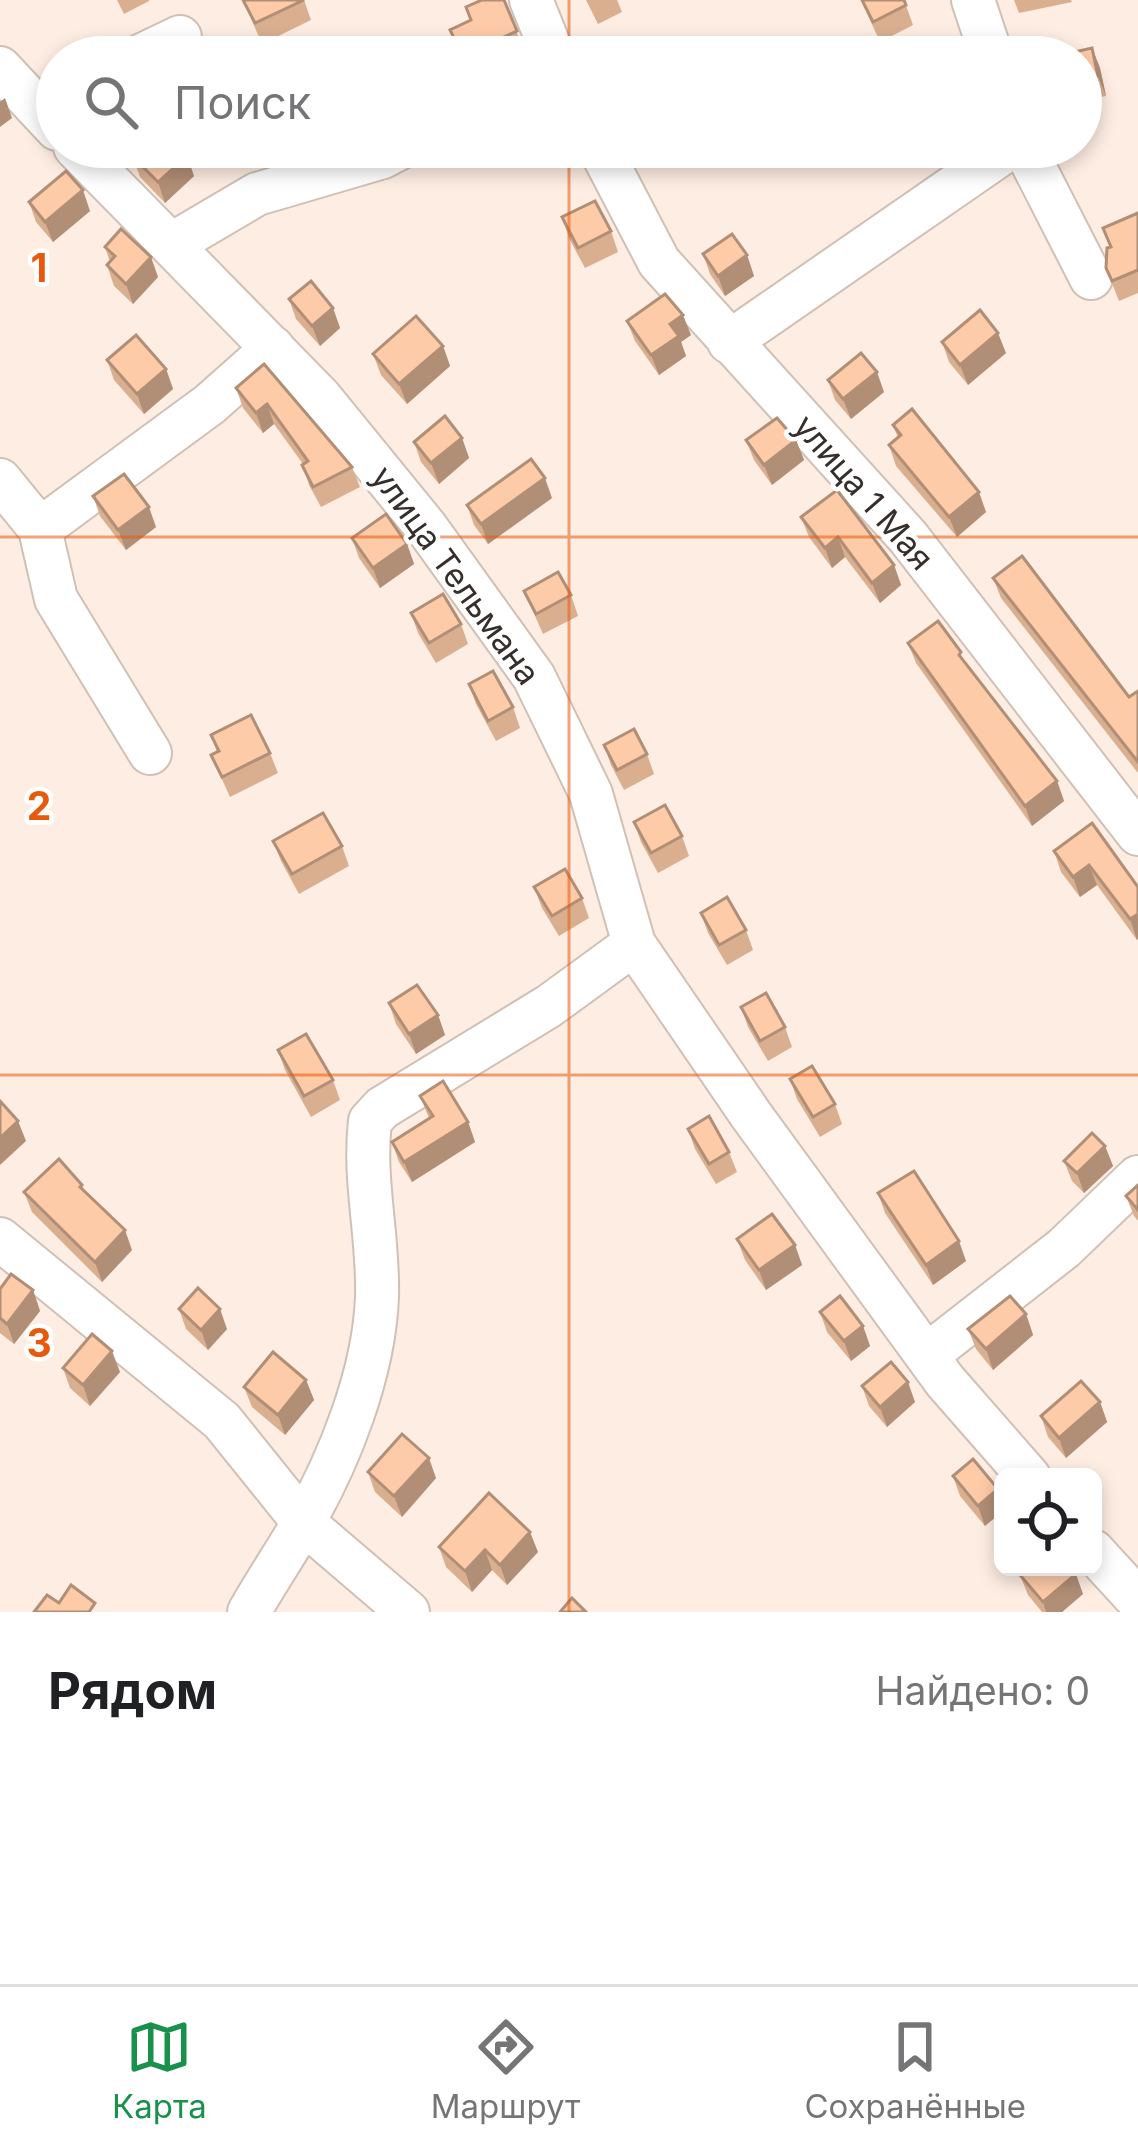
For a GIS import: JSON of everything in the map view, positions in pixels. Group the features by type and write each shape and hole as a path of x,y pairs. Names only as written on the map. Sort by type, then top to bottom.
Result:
{"street":[{"path":"530,0 545,36"},
{"path":"973,0 985,36"},
{"path":"0,68 36,97"},
{"name":"улица Тельмана","path":"96,168 320,397 426,526 534,677 591,794 634,944 751,1115 927,1355 1021,1468"},
{"path":"172,244 257,194 347,168"},
{"name":"улица 1 Мая","path":"610,168 659,262 908,537 1138,834"},
{"path":"729,342 981,168"},
{"path":"1035,168 1091,278"},
{"path":"40,529 210,404 273,348"},
{"path":"0,480 40,529 56,599 150,753"},
{"path":"249,1612 304,1522 341,1443 368,1359 377,1301 370,1121 382,1108 549,1006 634,944"},
{"path":"927,1355 1064,1248 1138,1178"},
{"path":"0,1239 222,1421 304,1522 408,1612"},
{"path":"1102,1561 1138,1600"}],"building":[{"path":"243,0 304,0 255,23"},
{"path":"482,0 504,0 517,31 506,36 453,36 450,30 471,20 466,7"},
{"path":"862,0 904,0 906,5 873,22"},
{"path":"144,168 174,168 158,182"},
{"path":"66,171 83,190 45,222 29,202"},
{"path":"595,201 611,231 578,248 562,217"},
{"path":"1138,213 1138,270 1112,281 1106,268 1107,248 1111,247 1103,228"},
{"path":"121,229 151,257 126,284 107,265 115,256 105,247"},
{"path":"732,234 747,255 718,276 703,254"},
{"path":"311,281 333,308 312,326 289,299"},
{"path":"665,294 683,315 670,324 679,336 651,355 627,321"},
{"path":"980,310 998,333 960,365 942,342"},
{"path":"416,316 443,346 399,384 373,354"},
{"path":"136,335 166,369 137,394 107,360"},
{"path":"861,353 877,372 843,399 828,380"},
{"path":"264,364 352,467 313,487 302,465 308,461 267,404 256,413 236,388"},
{"path":"912,409 979,492 949,517 889,445 901,435 893,425"},
{"path":"445,416 462,438 431,463 414,442"},
{"path":"777,418 796,440 764,465 746,440"},
{"path":"531,459 545,478 481,524 467,505"},
{"path":"124,474 149,507 118,530 93,496"},
{"path":"837,490 894,565 872,583 838,537 825,548 801,517"},
{"path":"386,514 407,544 373,568 352,538"},
{"path":"1022,556 1129,697 1138,691 1138,762 993,578"},
{"path":"558,572 571,595 536,614 524,591"},
{"path":"443,594 461,624 429,643 411,613"},
{"path":"938,621 1057,781 1025,806 908,643"},
{"path":"493,671 513,707 488,721 469,684"},
{"path":"251,715 270,753 222,777 211,755 219,751 211,735"},
{"path":"634,729 647,754 617,770 604,745"},
{"path":"665,805 682,836 651,853 634,822"},
{"path":"323,813 342,846 292,874 273,841"},
{"path":"1092,823 1138,887 1138,914 1130,919 1089,865 1073,877 1054,851"},
{"path":"565,869 582,898 552,916 534,887"},
{"path":"727,897 746,930 719,945 701,913"},
{"path":"417,985 438,1015 409,1034 389,1003"},
{"path":"766,993 785,1027 760,1041 741,1007"},
{"path":"306,1034 333,1080 304,1096 278,1050"},
{"path":"812,1066 835,1104 813,1117 790,1079"},
{"path":"443,1081 468,1122 404,1162 392,1142 433,1116 420,1096"},
{"path":"0,1101 18,1121 0,1138"},
{"path":"709,1116 729,1152 709,1164 688,1129"},
{"path":"1092,1133 1105,1146 1077,1173 1064,1161"},
{"path":"59,1159 80,1187 125,1230 95,1262 24,1192"},
{"path":"914,1171 959,1241 926,1265 878,1193"},
{"path":"1138,1185 1138,1210 1126,1196"},
{"path":"772,1214 795,1245 759,1270 737,1239"},
{"path":"11,1274 33,1290 7,1324 0,1318 0,1289"},
{"path":"198,1288 220,1309 201,1330 179,1309"},
{"path":"840,1296 863,1326 844,1341 820,1312"},
{"path":"1010,1296 1026,1314 986,1349 968,1329"},
{"path":"92,1334 112,1351 83,1385 63,1368"},
{"path":"273,1352 306,1380 278,1415 244,1387"},
{"path":"891,1362 908,1382 880,1407 862,1386"},
{"path":"1081,1381 1100,1402 1059,1438 1041,1416"},
{"path":"402,1434 429,1458 394,1496 368,1472"},
{"path":"973,1459 994,1484 994,1492 978,1506 953,1476"},
{"path":"489,1493 530,1532 500,1565 485,1550 465,1571 439,1547"},
{"path":"1021,1576 1074,1576 1043,1602"},
{"path":"71,1585 95,1603 89,1612 34,1612 47,1595 59,1603"},
{"path":"572,1598 586,1612 560,1612"}]}
